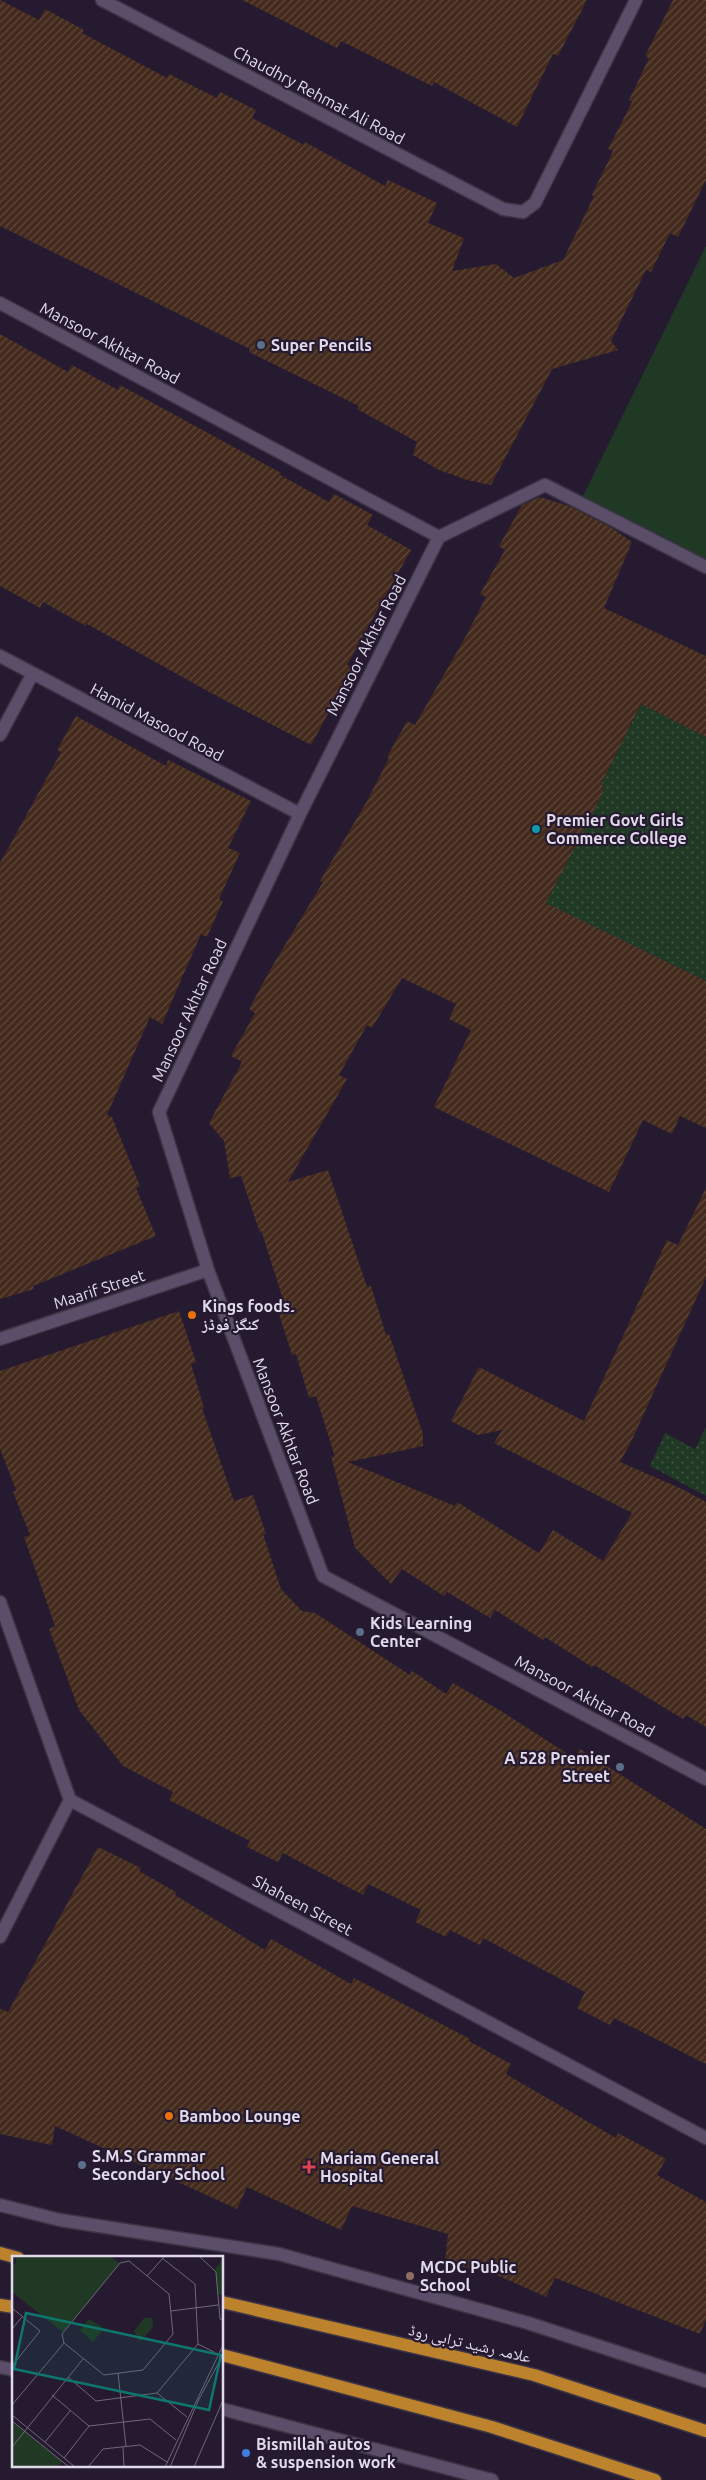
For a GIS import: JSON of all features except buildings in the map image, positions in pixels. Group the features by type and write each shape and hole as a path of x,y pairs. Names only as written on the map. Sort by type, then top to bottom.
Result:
{"main road":[{"name":"علامہ رشید ترابی روڈ","path":"224,2302 534,2375 706,2431"},
{"path":"224,2356 492,2427 655,2480"}],"street":[{"name":"Chaudhry Rehmat Ali Road","path":"102,0 503,209 523,212 535,203 636,0"},
{"name":"Mansoor Akhtar Road","path":"0,303 439,537 300,814 159,1112 208,1270 323,1576 706,1779"},
{"path":"439,537 545,485 706,567"},
{"name":"Hamid Masood Road","path":"0,656 32,675 300,814"},
{"path":"0,735 32,675"},
{"name":"Maarif Street","path":"0,1339 208,1270"},
{"path":"0,1602 70,1800 0,1938"},
{"name":"Shaheen Street","path":"70,1800 706,2138"},
{"path":"0,2205 60,2220 279,2254 528,2323 706,2381"},
{"path":"224,2410 492,2480"}],"green space":[{"path":"706,246 706,567 580,502"},
{"path":"641,704 706,737 706,981 528,895 603,793 602,782"},
{"path":"706,1427 706,1496 650,1466 665,1433 695,1449"}],"place":[{"name":"Super Pencils","path":"261,345"},
{"name":"Premier Govt Girls Commerce College","path":"536,829"},
{"name":"Kings foods۔ کنگز فوڈز","path":"192,1315"},
{"name":"Kids Learning Center","path":"360,1632"},
{"name":"A 528 Premier Street","path":"620,1767"},
{"name":"Bamboo Lounge","path":"169,2116"},
{"name":"S.M.S Grammar Secondary School","path":"82,2165"},
{"name":"Mariam General Hospital","path":"309,2167"},
{"name":"MCDC Public School","path":"410,2276"},
{"name":"Bismillah autos & suspension work","path":"246,2453"}]}
